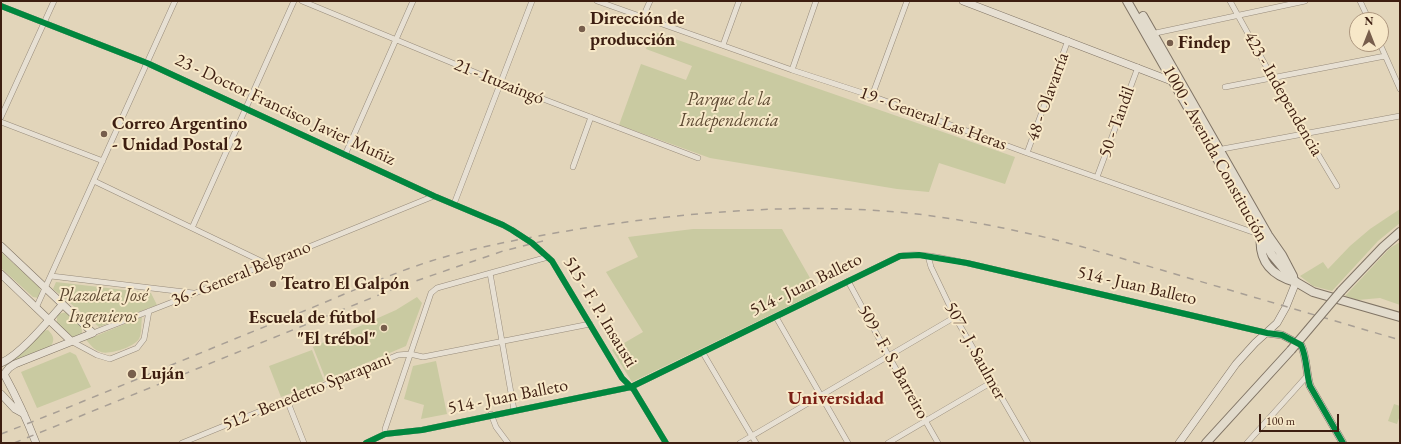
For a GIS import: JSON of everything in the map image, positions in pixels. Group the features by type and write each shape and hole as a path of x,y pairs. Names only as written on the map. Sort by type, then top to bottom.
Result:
{"main road":[{"name":"1000 - Avenida Constitución","path":"1127,1 1151,35"},
{"name":"1000 - Avenida Constitución","path":"1134,1 1151,35 1264,235 1288,264 1296,282"},
{"path":"1206,443 1291,350 1340,291 1383,247 1400,232"},
{"path":"1264,235 1260,247 1263,258 1270,268 1282,278 1296,282 1313,292 1400,318"}],"street":[{"path":"1,117 54,1"},
{"path":"36,308 175,1"},
{"path":"192,228 294,1"},
{"name":"21 - Ituzaingó","path":"302,1 501,83 698,158"},
{"path":"345,155 413,1"},
{"path":"454,204 532,1"},
{"path":"643,17 650,1"},
{"path":"723,45 739,1"},
{"path":"792,70 816,1"},
{"path":"872,96 907,1"},
{"path":"963,1 1138,68 1177,80"},
{"name":"423 - Independencia","path":"1230,1 1272,78 1337,186"},
{"path":"1151,35 1305,1"},
{"path":"1360,1 1365,12"},
{"name":"19 - General Las Heras","path":"600,2 792,70 872,96 1027,153 1264,235"},
{"name":"23 - Doctor Francisco Javier Muñiz","path":"1,6 147,63 246,108 434,196 512,230 548,256"},
{"name":"48 - Olavarría","path":"1027,153 1068,40"},
{"path":"1383,52 1400,89"},
{"path":"1225,87 1385,56"},
{"name":"50 - Tandil","path":"1097,177 1138,68"},
{"path":"1217,150 1400,116"},
{"path":"573,167 591,117"},
{"path":"1,122 103,161"},
{"path":"94,181 267,264"},
{"name":"36 - General Belgrano","path":"3,371 15,364 71,341 193,294 434,196"},
{"path":"1,246 93,333"},
{"path":"385,434 385,429 431,293 437,288 548,256"},
{"name":"515 - F. P. Insausti","path":"548,256 622,378 634,390 666,443"},
{"name":"514 - Juan Balleto","path":"366,443 385,434 422,430 491,414 631,387 900,256 928,256 975,264 1267,333"},
{"name":"507 - J. Saulmer","path":"928,256 930,268 955,317 1028,443"},
{"path":"490,273 514,410"},
{"path":"1,274 71,341 97,355 110,359 137,348 144,339 149,311"},
{"path":"51,276 193,294"},
{"name":"509 - F. S. Barreiro","path":"848,281 938,443"},
{"path":"1178,443 1236,364 1255,343 1277,323 1283,314 1296,282"},
{"path":"35,442 21,405 3,371 11,358 62,305"},
{"path":"776,317 848,443"},
{"path":"740,443 955,317"},
{"name":"512 - Benedetto Sparapani","path":"182,443 195,441 287,400 398,355 410,354 424,357 590,324"},
{"path":"1267,333 1282,335 1300,345 1304,353 1307,376 1315,395 1343,443"},
{"path":"703,353 756,443"},
{"path":"1250,442 1307,376"},
{"path":"888,443 992,382"},
{"path":"1,394 15,409 24,414"},
{"path":"287,400 304,443"},
{"path":"491,414 496,427 508,443"}],"green space":[{"name":"Parque de la Independencia","path":"652,31 1015,157 1005,184 939,163 929,192 897,189 710,158 619,125 641,64 686,80 692,66 646,49"},
{"path":"1400,209 1400,223 1378,241 1332,291 1313,286 1300,276 1323,262 1328,269 1350,246 1370,229"},
{"path":"693,229 782,229 818,292 632,382 612,350 643,332 606,272 638,257 628,237"},
{"path":"1400,242 1400,305 1380,298 1358,300 1345,296 1390,248"},
{"path":"1,252 39,287 42,294 39,298 33,297 1,268"},
{"name":"Plazoleta José Ingenieros","path":"56,282 151,293 157,305 99,327 53,289"},
{"name":"Escuela de fútbol \"El trébol\"","path":"417,297 422,303 406,346 326,380 313,347 396,310"},
{"path":"67,312 81,327 82,333 76,337 72,337 57,323 58,314"},
{"path":"142,317 140,337 132,345 105,353 94,349 86,340"},
{"path":"48,330 53,338 53,342 50,347 5,367 5,365 10,363 42,331"},
{"path":"312,350 324,381 281,397 269,366"},
{"path":"70,352 76,355 91,387 37,408 21,372"},
{"path":"436,361 447,414 421,419 424,405 404,399 413,366"},
{"path":"1394,404 1400,406 1400,415 1397,424 1388,421"}],"railway":[{"path":"1,434 379,280 450,255 510,241 631,221 753,210 876,210 938,217 1042,236 1400,340"},
{"path":"14,443 401,286 503,251 543,241"}],"cycle path":[{"path":"1,6 147,63 434,196 503,225 532,243 552,261 622,378 634,390 666,443"},
{"path":"366,443 385,434 422,430 631,387 900,256 919,255 967,263 1267,333 1282,335 1301,345 1310,386 1343,443"}],"place":[{"name":"Dirección de producción","path":"582,29"},
{"name":"Findep","path":"1170,43"},
{"name":"Correo Argentino - Unidad Postal 2","path":"104,134"},
{"name":"Teatro El Galpón","path":"273,284"},
{"name":"Escuela de fútbol \"El trébol\"","path":"384,328"},
{"name":"Luján","path":"132,374"}],"district":[{"name":"Universidad","path":"836,399"}]}
